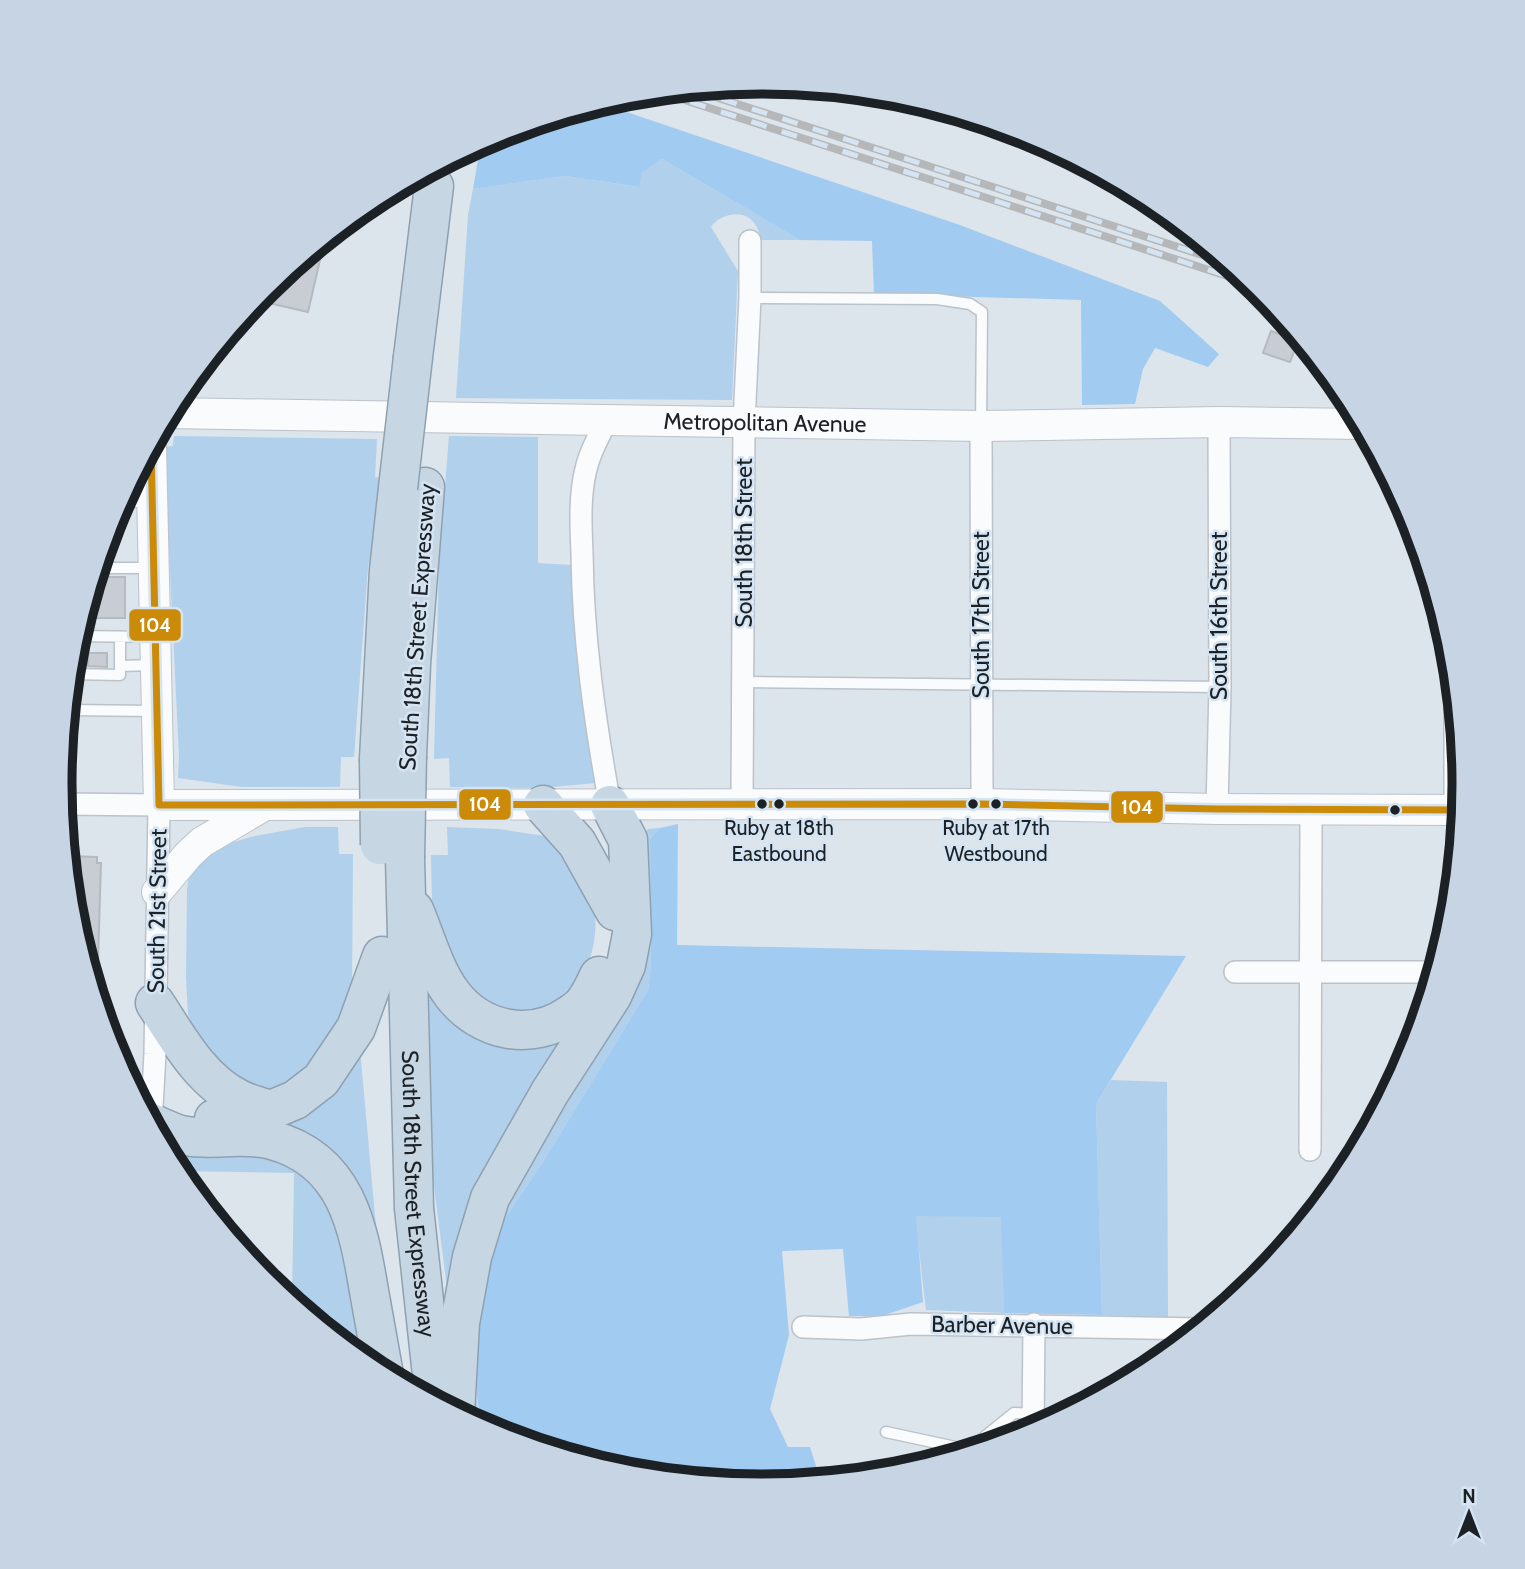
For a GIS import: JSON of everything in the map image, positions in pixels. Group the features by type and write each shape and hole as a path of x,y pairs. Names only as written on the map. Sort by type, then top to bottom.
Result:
{"highway":[{"name":"South 18th Street Expressway","path":"434,1392 414,1208 397,869 389,570 411,487 446,187"},
{"path":"543,805 577,843 615,911"},
{"path":"397,869 439,972 468,1012 508,1030 534,1031 560,1021 583,1004 599,977 612,942 615,911 608,838 610,805"},
{"path":"456,1403 460,1323 472,1257 490,1198 550,1092 612,996 626,965 632,934 628,839 610,805"},
{"name":"South 18th Street Expressway","path":"397,869 382,956 397,1255 408,1377"},
{"path":"160,1123 187,1119 243,1118 295,1100 321,1080 356,1028 382,956"},
{"path":"155,1003 209,1079 239,1099 271,1110"},
{"path":"163,1128 182,1135 270,1139 294,1148 315,1162 338,1186 353,1213 362,1247 382,1361"}],"street":[{"name":"South 18th Street","path":"742,804 744,422 750,242"},
{"name":"Metropolitan Avenue","path":"180,413 981,426 1219,422 1351,424"},
{"path":"607,420 593,446 581,505 583,607 597,734 610,805"},
{"name":"South 16th Street","path":"1217,809 1220,687 1219,422"},
{"name":"South 17th Street","path":"981,426 982,804"},
{"name":"South 21st Street","path":"150,466 159,805 152,1106"},
{"path":"157,892 202,842 268,803"},
{"path":"72,804 982,804 1452,810"},
{"path":"1310,1150 1311,810"},
{"path":"1235,972 1427,972"},
{"name":"Barber Avenue","path":"803,1327 861,1329 911,1324 1188,1329"},
{"path":"1033,1420 1034,1325"}],"lane":[{"path":"750,298 937,299 970,304 982,312 981,426"},
{"path":"137,491 149,484"},
{"path":"106,568 153,568"},
{"path":"88,636 120,637 155,651"},
{"path":"81,674 120,675 120,637"},
{"path":"120,666 155,651"},
{"path":"743,682 1220,687"},
{"path":"76,710 157,711"},
{"path":"989,1438 1014,1413 1030,1422"},
{"path":"886,1432 957,1447"}],"shaded area":[{"path":"618,109 957,224 1160,301 1219,354 1208,367 1155,348 1143,369 1135,404 1082,405 1081,300 874,294 872,241 800,240 662,159 642,173 639,187 565,176 473,189 479,155 540,130"},
{"path":"662,159 800,240 761,240 755,224 739,214 726,216 711,227 738,271 732,400 456,398 468,215 473,189 565,176 638,187 642,173"},
{"path":"174,436 377,439 375,477 384,478 368,567 354,757 341,757 340,787 242,787 178,778 164,447 173,446"},
{"path":"449,436 538,437 538,563 571,565 596,783 541,788 450,787 449,758 434,759 439,561"},
{"path":"678,824 677,945 1186,956 1096,1104 1102,1315 1004,1313 1001,1217 916,1216 923,1302 882,1316 849,1316 843,1249 782,1251 789,1335 770,1409 788,1447 810,1447 818,1473 717,1474 628,1462 540,1439 479,1414 474,1372 483,1285 504,1220 543,1162 648,990 651,964 650,839 660,828"},
{"path":"305,827 338,827 339,854 353,854 352,988 328,1050 284,1085 256,1088 231,1079 192,1026 188,1014 186,978 189,876 205,850 255,836"},
{"path":"447,827 499,829 551,837 581,880 593,902 594,942 582,979 569,1002 506,1016 462,983 432,904 431,855 448,855"},
{"path":"660,828 650,839 651,964 648,990 543,1162 504,1220 474,1372 479,1414 472,1411 471,1389 492,1230 632,987 643,834 648,829"},
{"path":"424,976 453,1008 577,1024 450,1311 431,1163"},
{"path":"360,1049 379,1260 278,1117"},
{"path":"1111,1080 1167,1082 1168,1317 1102,1315 1096,1104"},
{"path":"175,1148 279,1152 330,1194 368,1351 292,1290 294,1173 190,1171"},
{"path":"915,1216 1002,1216 1004,1313 926,1310"}],"building":[{"path":"322,253 308,312 268,303"},
{"path":"1271,331 1289,338 1296,346 1290,362 1263,353"},
{"path":"104,577 125,577 125,618 92,618"},
{"path":"88,653 107,653 107,667 88,666"},
{"path":"76,856 97,857 97,863 101,863 98,972 85,919"}],"railway":[{"path":"711,96 1208,257"},
{"path":"681,99 1231,277"}],"transit line":[{"name":"104","path":"151,463 159,805"},
{"name":"104","path":"159,805 982,804 1452,810"}],"place":[{"name":"Ruby at 18th Eastbound","path":"779,804"},
{"name":"Ruby at 17th Westbound","path":"996,804"}]}
